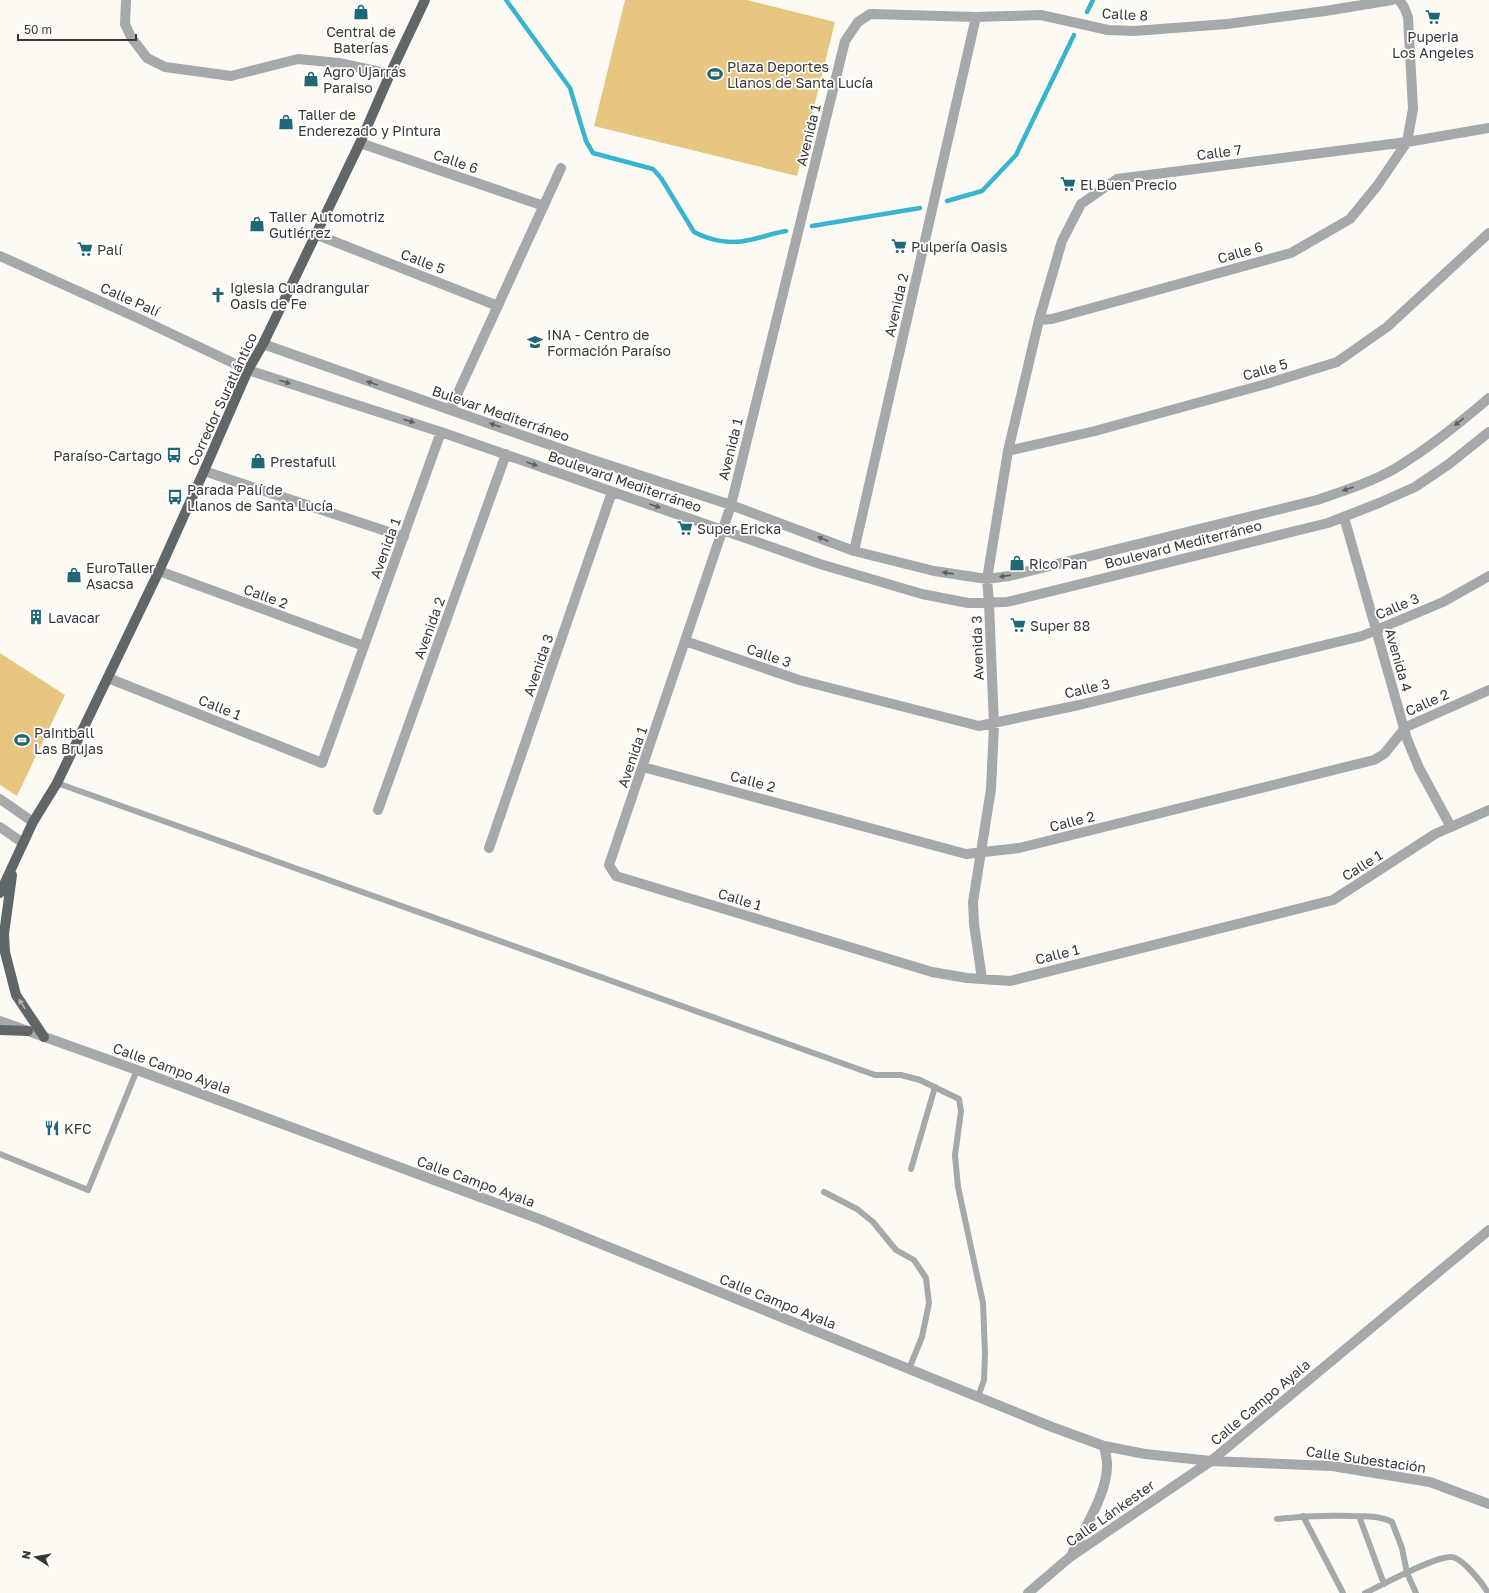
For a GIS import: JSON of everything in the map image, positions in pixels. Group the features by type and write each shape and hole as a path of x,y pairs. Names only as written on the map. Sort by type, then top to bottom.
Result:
{"main road":[{"name":"Corredor Suratlántico","path":"0,893 33,822 57,783 159,571 248,370 263,344 360,143 390,74 425,0"},
{"path":"14,864 4,934 5,952 16,995 44,1036"},
{"path":"0,1030 28,1031"}],"street":[{"path":"126,0 124,24 131,37 147,58 165,67 231,76 298,59 339,63 390,74"},
{"name":"Calle 8","path":"858,22 870,14 976,17 1041,15 1108,30 1134,31 1227,24 1332,10 1392,0"},
{"path":"1399,0 1408,17 1413,109 1407,142"},
{"name":"Avenida 2","path":"854,551 976,17"},
{"name":"Avenida 1","path":"616,876 610,865 730,505 845,41 858,22"},
{"name":"Calle 7","path":"1039,320 1062,241 1081,204 1117,179 1407,142 1489,128"},
{"name":"Calle 6","path":"1039,320 1052,319 1291,253 1350,219 1376,186 1407,142"},
{"name":"Calle 6","path":"360,143 544,206"},
{"path":"450,410 561,168"},
{"name":"Calle 5","path":"315,234 498,306"},
{"name":"Calle 5","path":"1008,451 1095,431 1266,384 1337,362 1388,327 1489,234"},
{"name":"Calle Palí","path":"0,256 140,319 248,370"},
{"name":"Avenida 3","path":"982,979 974,924 973,902 991,789 994,723 987,579 1008,451 1039,320"},
{"name":"Bulevar Mediterráneo","path":"263,344 587,458 730,505"},
{"name":"Boulevard Mediterráneo","path":"248,370 506,454 820,564 922,594 968,603 1007,602 1328,523 1379,503 1415,486 1449,464 1489,432"},
{"name":"Boulevard Mediterráneo","path":"730,505 854,551 934,571 987,579 1009,576 1317,500 1360,485 1395,468 1430,446 1489,398"},
{"name":"Avenida 1","path":"322,763 441,432"},
{"name":"Avenida 2","path":"378,810 506,454"},
{"path":"204,471 404,537"},
{"name":"Avenida 3","path":"490,848 612,492"},
{"name":"Avenida 4","path":"1344,517 1404,729 1419,768 1451,827"},
{"name":"Calle 2","path":"159,571 364,646"},
{"name":"Calle 3","path":"685,641 807,682 979,726 1079,705 1362,636 1443,602 1489,576"},
{"name":"Calle 1","path":"108,678 322,763"},
{"name":"Calle 2","path":"643,767 966,854 1019,848 1374,760 1384,754 1406,727 1489,690"},
{"path":"0,800 33,822"},
{"name":"Calle 1","path":"616,876 932,972 967,978 1010,981 1333,900 1435,834 1489,810"},
{"path":"0,826 23,843"},
{"name":"Calle Campo Ayala","path":"0,1021 137,1070 542,1220 1052,1427 1104,1446 1144,1454 1211,1461 1489,1230"},
{"path":"1070,1558 1104,1486 1107,1465 1104,1446"},
{"name":"Calle Subestación","path":"1211,1461 1332,1466 1430,1482 1489,1504"},
{"name":"Calle Lánkester","path":"1028,1593 1070,1558 1211,1461"}],"lane":[{"path":"57,783 875,1075 901,1075 920,1080 958,1099 961,1111 955,1155 956,1171 958,1187 983,1303 985,1359 984,1380 978,1397"},
{"path":"0,1154 88,1190 137,1070"},
{"path":"911,1169 935,1087"},
{"path":"824,1192 857,1209 873,1222 896,1250 914,1260 926,1278 928,1303 922,1337 909,1369"},
{"path":"1277,1519 1318,1515 1358,1516 1383,1518 1392,1522 1402,1548 1407,1573 1416,1593"},
{"path":"1303,1516 1343,1593"},
{"path":"1358,1516 1384,1584"},
{"path":"1365,1593 1432,1562 1452,1557 1462,1561 1488,1593"}],"shaded area":[{"name":"Plaza Deportes Llanos de Santa Lucía","path":"625,0 747,0 835,22 797,176 594,126"},
{"name":"Paintball Las Brujas","path":"0,653 65,695 17,796 0,785"}],"waterway":[{"path":"506,0 570,88 586,141 593,153 653,169 661,178 694,232 700,235 720,241 735,242 786,231"},
{"path":"1087,12 1093,0"},
{"path":"947,201 982,191 1016,155 1074,35"},
{"path":"812,226 920,208"}],"place":[{"name":"Central de Baterías","path":"361,12"},
{"name":"Puperia Los Angeles","path":"1433,17"},
{"name":"Plaza Deportes Llanos de Santa Lucía","path":"715,74"},
{"name":"Agro Ujarrás Paraiso","path":"311,79"},
{"name":"Taller de Enderezado y Pintura","path":"286,122"},
{"name":"El Buen Precio","path":"1068,184"},
{"name":"Taller Automotriz Gutiérrez","path":"257,224"},
{"name":"Pulpería Oasis","path":"899,246"},
{"name":"Palí","path":"85,249"},
{"name":"Iglesia Cuadrangular Oasis de Fe","path":"218,295"},
{"name":"INA - Centro de Formación Paraíso","path":"535,342"},
{"name":"Paraíso-Cartago","path":"174,455"},
{"name":"Prestafull","path":"258,461"},
{"name":"Parada Palí de Llanos de Santa Lucía","path":"175,497"},
{"name":"Super Ericka","path":"685,528"},
{"name":"Rico Pan","path":"1017,563"},
{"name":"EuroTaller Asacsa","path":"74,575"},
{"name":"Lavacar","path":"36,617"},
{"name":"Super 88","path":"1018,625"},
{"name":"Paintball Las Brujas","path":"22,740"},
{"name":"KFC","path":"52,1128"}]}
